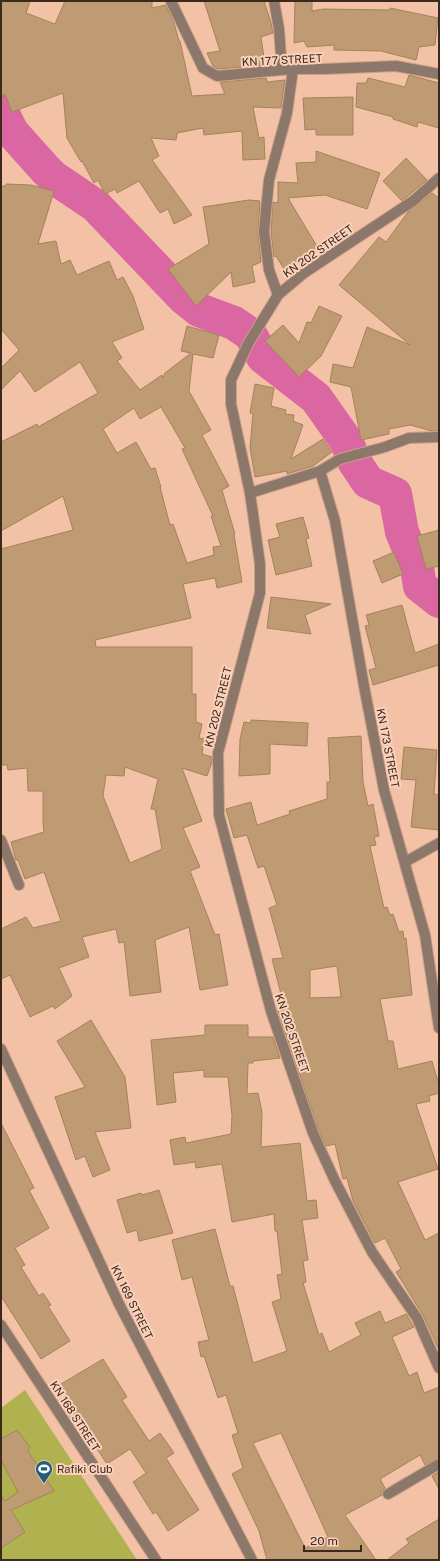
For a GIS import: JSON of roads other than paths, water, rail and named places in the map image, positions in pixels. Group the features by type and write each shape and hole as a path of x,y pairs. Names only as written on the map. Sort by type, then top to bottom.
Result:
{"street":[{"name":"KN 177 STREET","path":"171,1 203,68 217,76 293,69 396,66 439,74"},
{"path":"274,1 279,29 282,70"},
{"path":"278,295 270,270 264,232 269,180 286,113 293,69"},
{"name":"KN 202 STREET","path":"439,178 413,201 304,273 278,295 249,342 231,380 231,404 250,493 260,564 260,593 218,753 219,815 271,1011 313,1133 335,1181 372,1252 417,1318 439,1368"},
{"path":"250,493 320,471 340,459 386,447 409,438 439,437"},
{"name":"KN 173 STREET","path":"320,471 335,521 384,790 425,935 439,1028"},
{"path":"1,840 19,885"},
{"path":"405,862 439,843"},
{"name":"KN 169 STREET","path":"1,1049 119,1304 252,1560"},
{"name":"KN 168 STREET","path":"1,1325 156,1560"},
{"path":"388,1494 439,1464"}],"waterway":[{"path":"1,110 12,132 45,169 53,177 96,206 184,298 199,310 234,323 250,334 263,357 316,398 347,442 354,461 368,482 395,494 402,532 417,568 420,586 439,601"},
{"path":"30,168 45,169"}],"place":[{"name":"Rafiki Club","path":"44,1484"}]}
